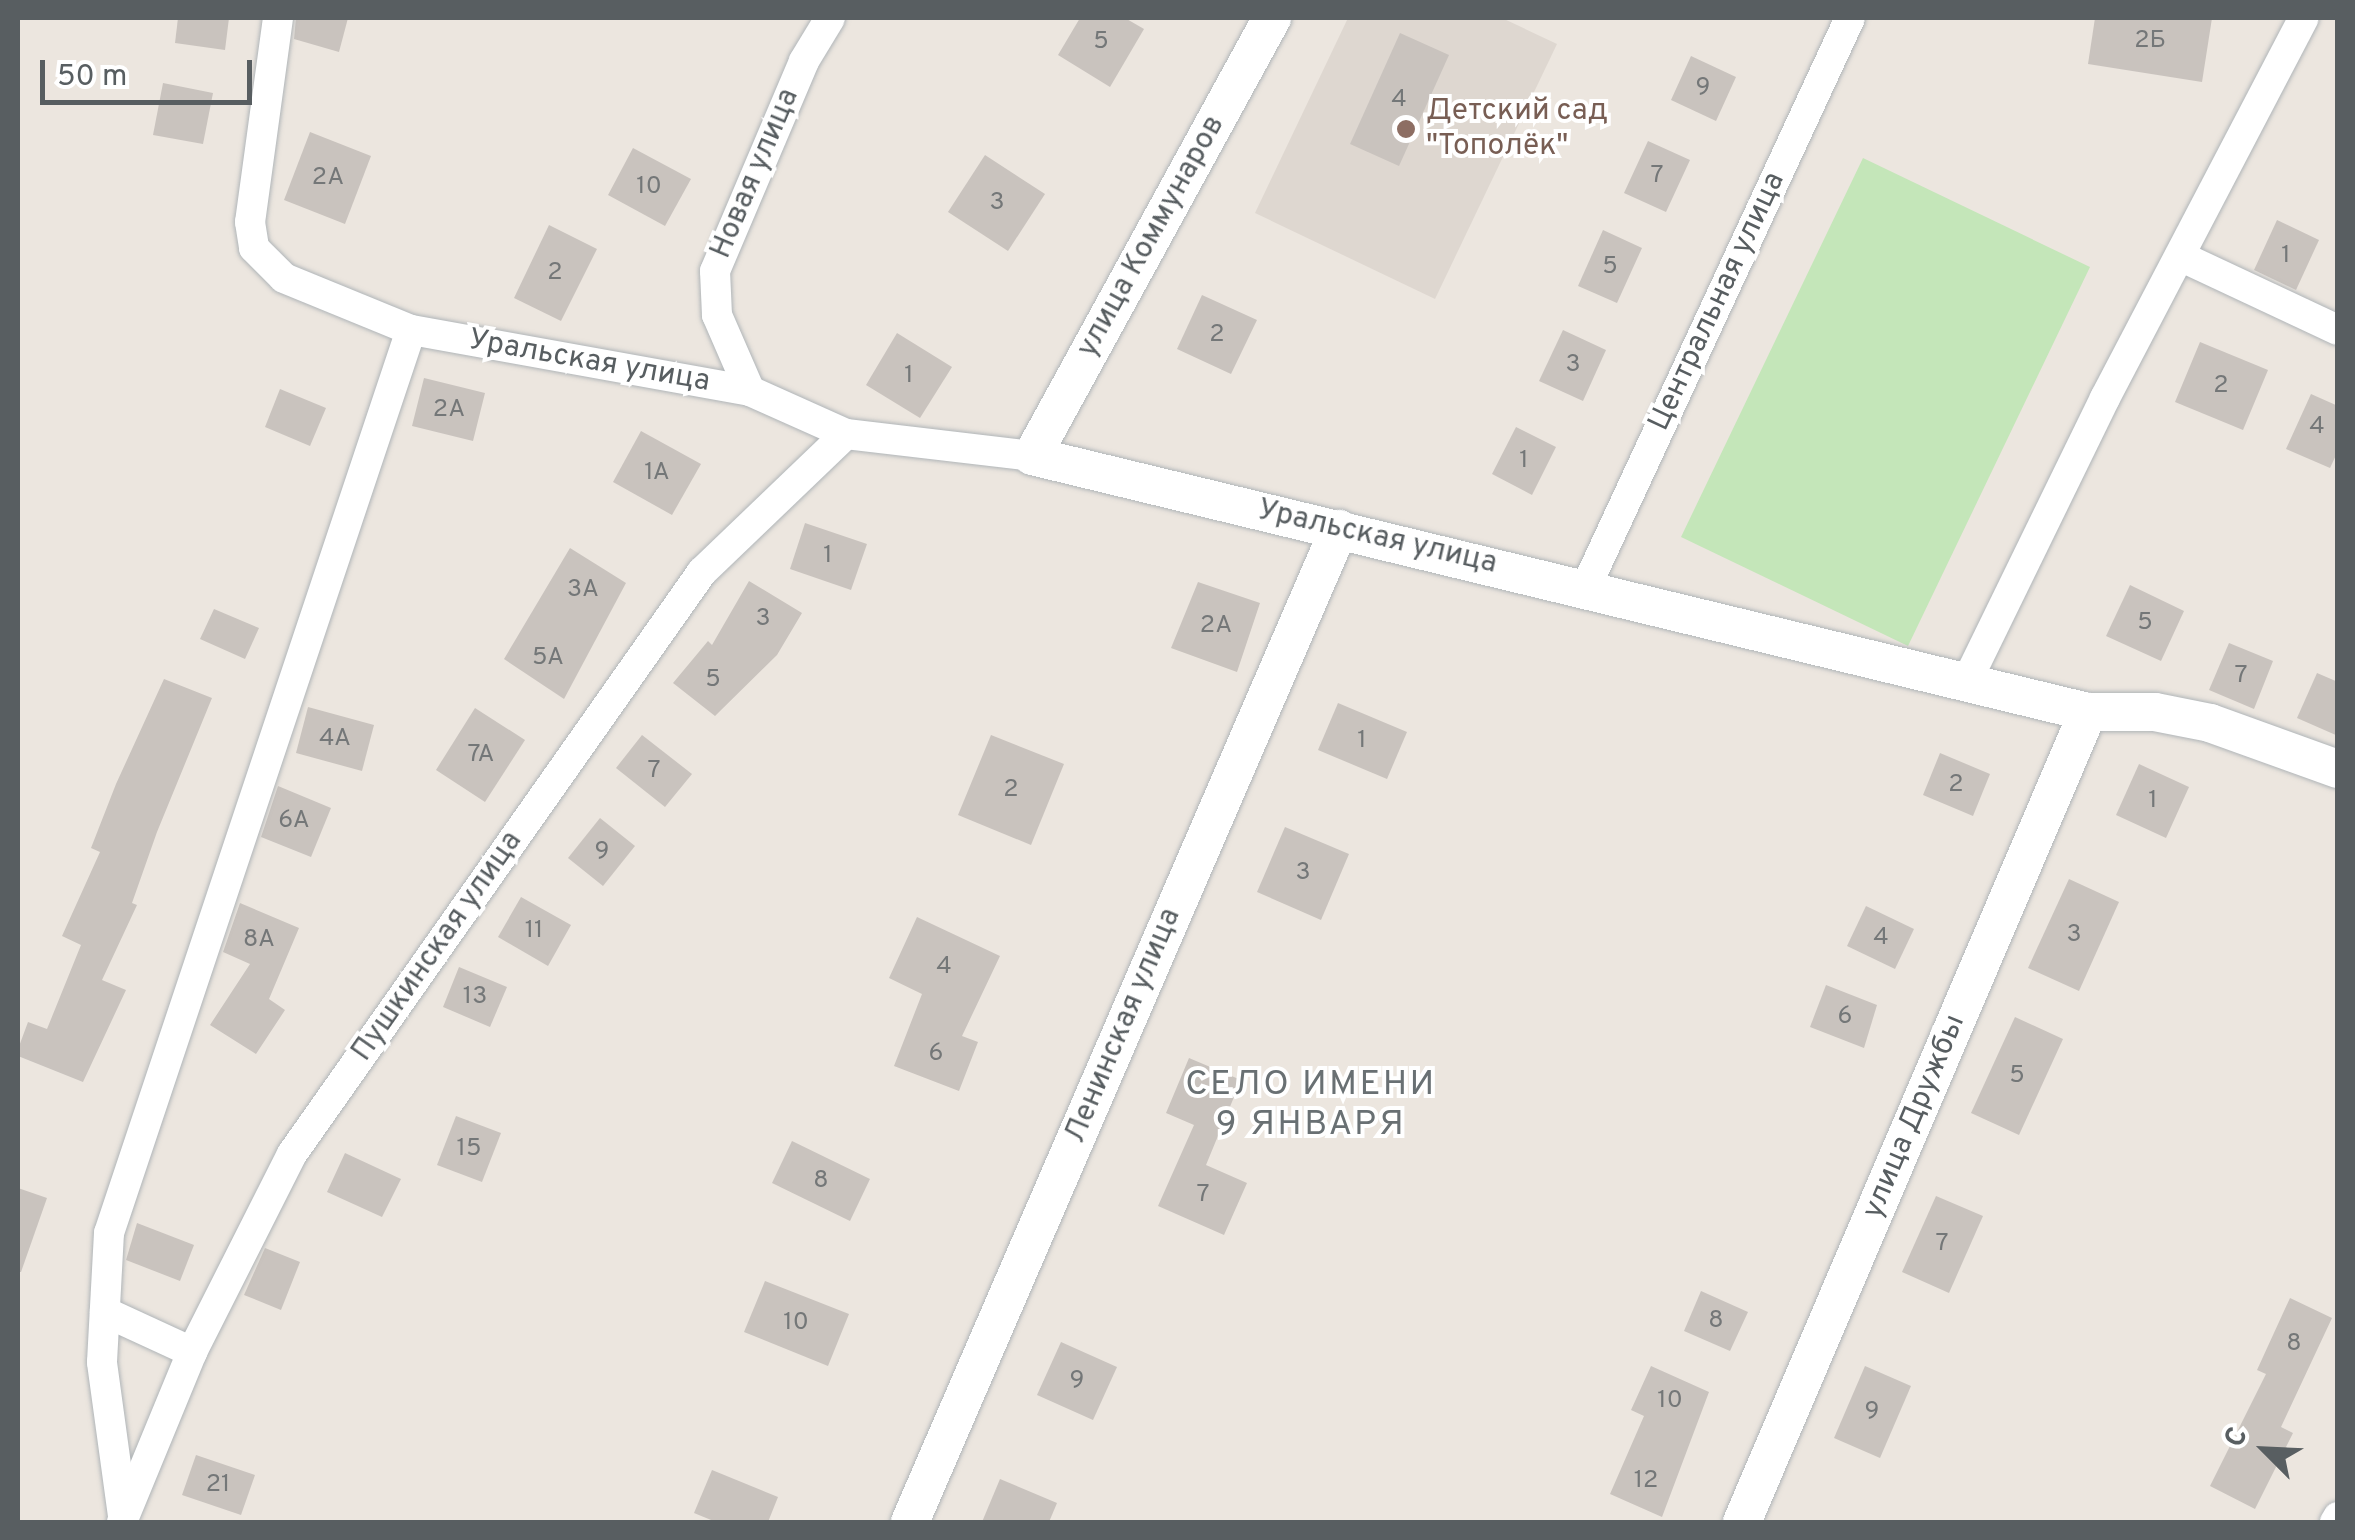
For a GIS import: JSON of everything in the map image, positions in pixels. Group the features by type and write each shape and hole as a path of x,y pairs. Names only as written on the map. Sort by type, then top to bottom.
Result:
{"street":[{"name":"Уральская улица","path":"278,18 256,154 254,248 284,278 411,330 750,392 846,434 1032,456 2088,712 2155,712 2210,723 2338,768"},
{"name":"Новая улица","path":"750,392 718,315 715,272 804,61 830,18"},
{"name":"улица Коммунаров","path":"1032,456 1272,18"},
{"name":"Центральная улица","path":"1586,588 1850,18"},
{"path":"1967,680 2105,398 2304,18"},
{"path":"2182,257 2338,330"},
{"path":"123,1521 102,1362 108,1233 411,330"},
{"name":"Пушкинская улица","path":"123,1521 192,1352 292,1154 702,572 846,434"},
{"name":"Ленинская улица","path":"910,1522 1339,529"},
{"name":"улица Дружбы","path":"1742,1522 2088,712"},
{"path":"105,1312 192,1352"}],"shaded area":[{"name":"Детский сад \"Тополёк\"","path":"1348,18 1502,18 1557,44 1435,299 1255,213"}],"green space":[{"path":"1863,158 2090,267 1908,646 1681,537"}],"building":[{"path":"178,18 229,18 225,50 175,43"},
{"path":"296,18 348,18 339,52 294,39"},
{"path":"1080,18 1125,18 1144,29 1110,87 1058,55"},
{"path":"2095,18 2212,18 2202,82 2088,64"},
{"path":"1400,33 1449,55 1399,166 1350,144"},
{"path":"1691,56 1736,77 1716,121 1671,100"},
{"path":"163,83 213,93 203,144 153,135"},
{"path":"310,132 371,156 345,224 284,200"},
{"path":"1648,141 1690,160 1666,212 1624,193"},
{"path":"633,148 691,179 665,226 608,195"},
{"path":"985,155 1045,194 1008,251 948,212"},
{"path":"2277,220 2319,240 2296,290 2254,270"},
{"path":"549,225 597,249 561,321 514,298"},
{"path":"1603,230 1642,248 1617,303 1578,286"},
{"path":"1202,295 1257,320 1231,374 1177,349"},
{"path":"1563,330 1606,350 1583,401 1539,381"},
{"path":"897,333 952,367 920,418 866,385"},
{"path":"2200,342 2268,370 2243,430 2175,402"},
{"path":"424,378 485,393 473,441 412,426"},
{"path":"280,389 326,408 310,446 265,427"},
{"path":"2311,394 2338,406 2338,451 2330,468 2286,449"},
{"path":"1516,427 1556,447 1532,495 1492,474"},
{"path":"641,431 701,464 672,515 613,482"},
{"path":"805,523 867,544 851,590 790,569"},
{"path":"570,548 626,583 564,699 504,659"},
{"path":"749,581 802,613 777,655 715,716 673,683 708,641 712,645"},
{"path":"1198,582 1260,603 1237,672 1171,648"},
{"path":"2130,585 2184,611 2161,661 2106,636"},
{"path":"214,609 259,628 245,659 200,639"},
{"path":"2229,643 2273,661 2254,709 2209,690"},
{"path":"2317,673 2338,682 2338,736 2297,718"},
{"path":"164,679 212,698 157,832 132,903 137,905 102,980 126,990 83,1082 18,1056 18,1049 28,1022 47,1029 81,945 62,936 100,852 91,848 116,784"},
{"path":"1338,703 1407,732 1387,779 1318,750"},
{"path":"308,707 374,725 362,771 296,753"},
{"path":"475,708 525,740 485,802 436,770"},
{"path":"642,735 692,774 665,807 616,768"},
{"path":"991,735 1064,764 1031,845 958,815"},
{"path":"1940,753 1990,774 1973,816 1923,795"},
{"path":"2139,764 2189,787 2166,838 2116,815"},
{"path":"278,786 331,808 311,857 261,837"},
{"path":"600,818 635,846 603,886 568,858"},
{"path":"1285,827 1349,854 1321,920 1257,892"},
{"path":"2069,879 2119,902 2079,991 2028,968"},
{"path":"521,897 571,925 548,966 498,937"},
{"path":"240,903 299,928 269,999 285,1010 256,1054 210,1025 250,964 223,952"},
{"path":"1866,906 1914,929 1895,969 1847,946"},
{"path":"917,917 1000,956 962,1036 978,1042 959,1091 894,1066 922,994 889,978"},
{"path":"459,967 507,987 490,1027 443,1007"},
{"path":"1826,985 1877,1005 1864,1048 1810,1027"},
{"path":"2015,1017 2063,1039 2019,1135 1971,1113"},
{"path":"1189,1058 1241,1080 1206,1165 1247,1183 1224,1235 1158,1206 1194,1125 1166,1113"},
{"path":"456,1116 501,1133 482,1182 437,1165"},
{"path":"792,1141 870,1179 850,1221 772,1183"},
{"path":"345,1153 401,1179 382,1217 327,1192"},
{"path":"18,1188 47,1198 21,1272 18,1272"},
{"path":"1936,1196 1983,1216 1949,1293 1902,1272"},
{"path":"137,1223 194,1245 180,1281 126,1260"},
{"path":"265,1248 300,1262 281,1310 244,1295"},
{"path":"765,1281 849,1314 828,1366 744,1332"},
{"path":"1701,1291 1748,1312 1730,1351 1684,1331"},
{"path":"2290,1298 2332,1318 2281,1427 2293,1433 2255,1509 2210,1486 2266,1374 2257,1370"},
{"path":"1061,1342 1117,1367 1093,1420 1037,1395"},
{"path":"1651,1366 1709,1392 1662,1517 1610,1494 1644,1416 1631,1410"},
{"path":"1865,1366 1911,1386 1880,1458 1834,1438"},
{"path":"196,1455 255,1475 241,1515 182,1495"},
{"path":"712,1470 778,1497 768,1522 716,1522 694,1513"},
{"path":"1000,1479 1057,1503 1049,1522 982,1522"}],"place":[{"name":"Детский сад \"Тополёк\"","path":"1406,129"}],"district":[{"name":"СЕЛО ИМЕНИ 9 ЯНВАРЯ","path":"1311,1105"}]}
